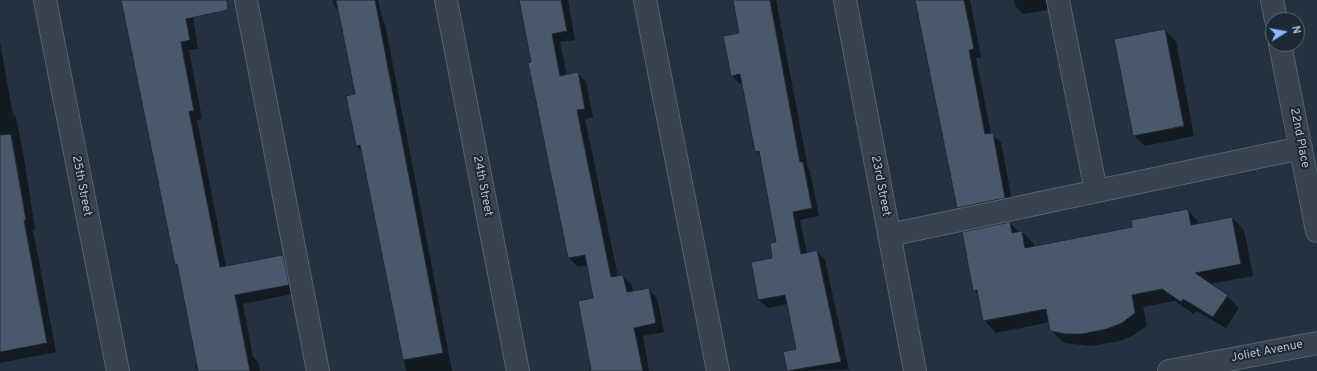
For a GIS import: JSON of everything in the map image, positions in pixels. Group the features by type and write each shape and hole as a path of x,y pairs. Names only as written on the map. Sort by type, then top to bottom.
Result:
{"street":[{"name":"25th Street","path":"45,0 118,371"},
{"path":"246,0 318,371"},
{"name":"24th Street","path":"446,0 518,371"},
{"path":"645,0 718,371"},
{"name":"23rd Street","path":"844,0 915,371"},
{"path":"1058,0 1096,191"},
{"path":"1272,0 1274,12"},
{"name":"22nd Place","path":"1282,52 1317,231"},
{"path":"889,235 1301,148"},
{"name":"Joliet Avenue","path":"1169,371 1317,343"}],"building":[{"path":"121,0 227,0 228,10 186,19 190,40 181,42 194,111 189,111 220,267 283,255 289,285 235,295 250,371 198,371"},
{"path":"336,0 375,0 443,353 403,360 360,145 356,146 346,96 355,94"},
{"path":"519,0 561,0 567,31 552,34 560,76 578,72 585,109 577,110 611,277 623,275 627,292 649,288 656,323 634,328 643,371 591,371 578,301 593,298 585,255 568,258 528,63 531,62"},
{"path":"733,0 770,0 800,162 803,162 812,208 793,212 801,254 817,250 841,362 787,371 783,352 796,349 785,295 758,300 751,262 772,258 770,243 776,242 759,151 755,152 740,74 731,76 723,36 739,33"},
{"path":"915,0 964,0 974,49 969,50 985,134 993,133 1005,198 957,208"},
{"path":"1165,29 1184,126 1133,136 1114,39"},
{"path":"11,134 26,220 24,220 47,343 0,352 0,135"},
{"path":"1188,209 1191,225 1232,217 1241,264 1195,273 1228,295 1213,317 1183,299 1181,302 1162,289 1132,295 1135,313 1122,323 1107,329 1082,334 1066,334 1050,331 1046,309 983,321 977,290 973,291 962,232 1010,222 1012,233 1022,231 1025,248 1132,227 1131,220"}]}
